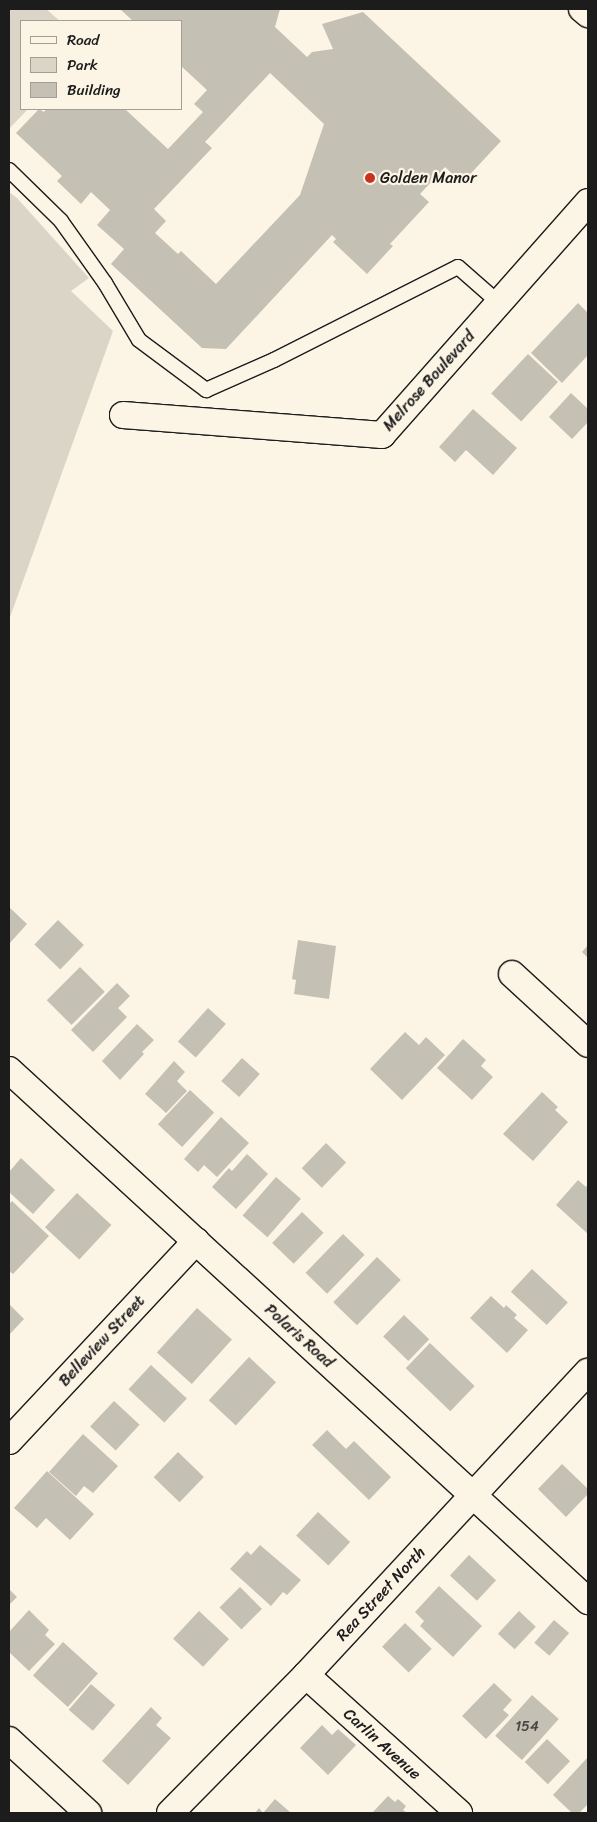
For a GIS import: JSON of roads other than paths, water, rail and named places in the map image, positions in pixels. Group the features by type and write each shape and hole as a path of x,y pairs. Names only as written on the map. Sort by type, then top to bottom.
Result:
{"street":[{"path":"582,9 588,14"},
{"name":"Melrose Boulevard","path":"123,415 382,434 588,202"},
{"path":"512,974 588,1044"},
{"name":"Polaris Road","path":"9,1070 588,1601"},
{"name":"Belleview Street","path":"9,1441 196,1241"},
{"name":"Rea Street North","path":"170,1813 306,1675 588,1372"},
{"name":"Carlin Avenue","path":"306,1675 459,1813"},
{"path":"9,1740 88,1813"}],"lane":[{"path":"9,170 61,221 105,283 139,340 206,390 274,360 458,267 499,303"}],"place":[{"name":"Golden Manor","path":"370,178"}]}
